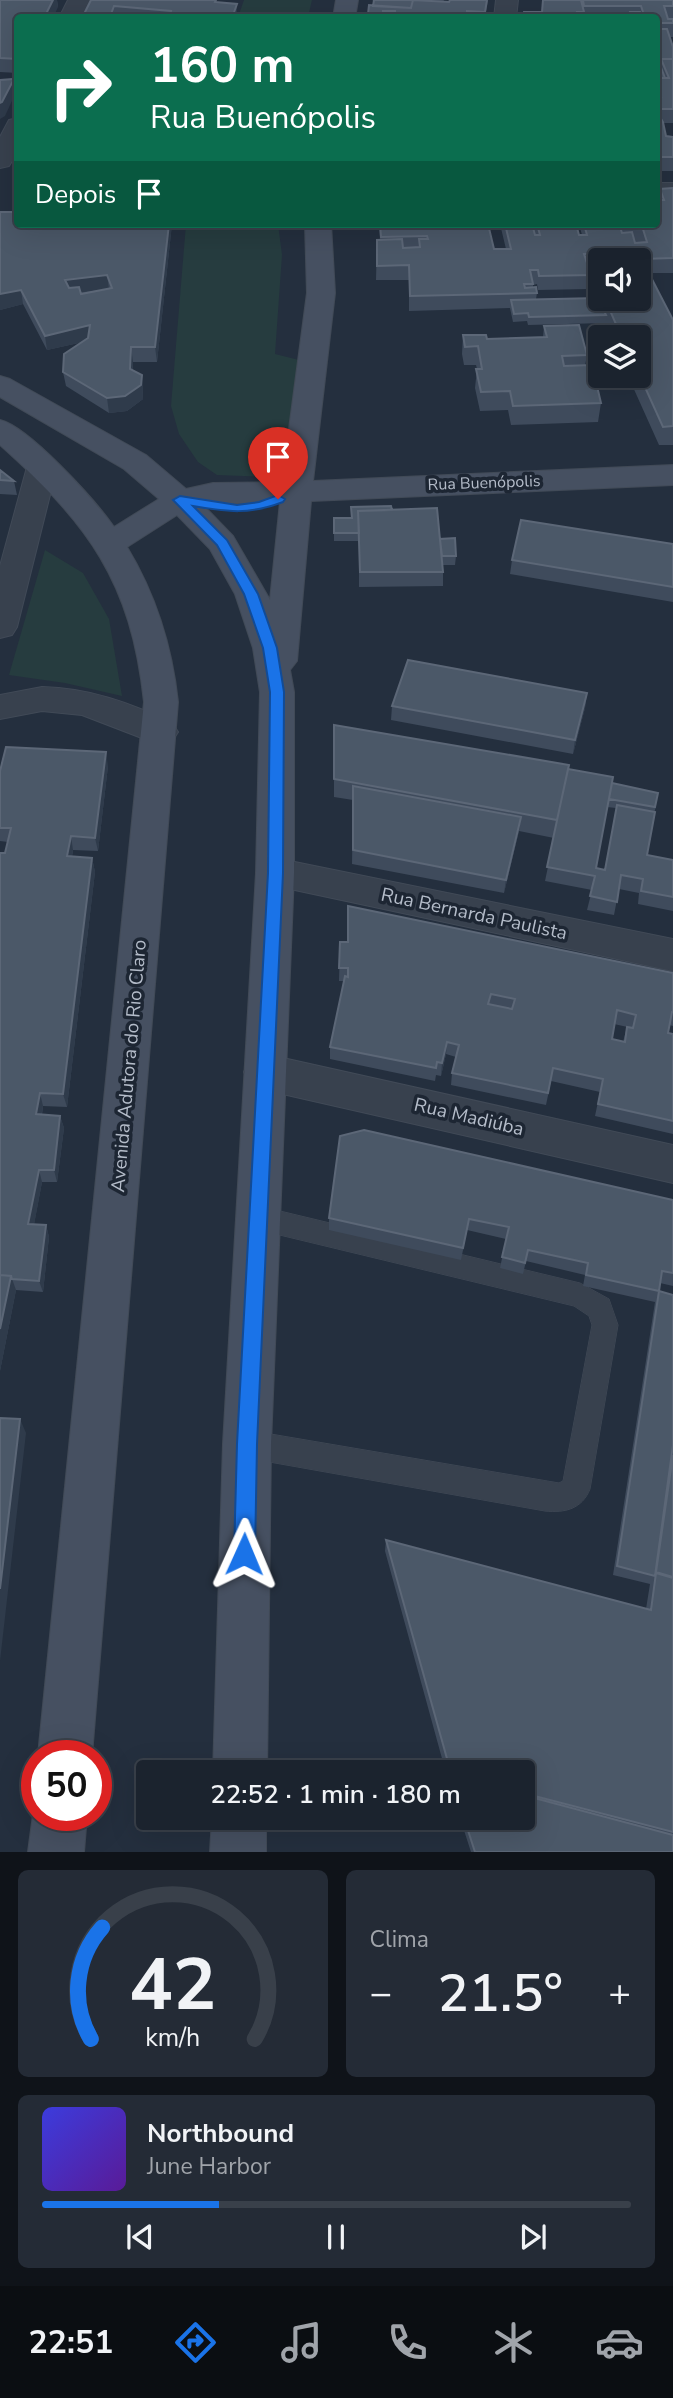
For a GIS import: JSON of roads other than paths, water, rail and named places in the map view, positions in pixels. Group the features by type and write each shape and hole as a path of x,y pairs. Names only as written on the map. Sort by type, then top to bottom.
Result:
{"main road":[{"path":"240,1760 247,1444 275,873 277,692 296,492 321,293 318,228"},
{"path":"0,385 135,462 180,500 222,543 251,594 270,648 277,692"},
{"name":"Avenida Adutora do Rio Claro","path":"0,429 42,467 92,519 108,544 141,604 154,646 161,702 66,1740"},
{"name":"Rua Buenópolis","path":"180,500 237,509 261,506 296,492 673,475"},
{"path":"108,544 180,500"},
{"path":"238,1852 239,1830"},
{"path":"56,1852 58,1831"}],"street":[{"path":"0,627 42,467"},
{"path":"0,707 43,698 80,702 109,709 160,732"},
{"name":"Rua Bernarda Paulista","path":"275,873 673,955"},
{"name":"Rua Madiúba","path":"265,1072 673,1164"}],"lane":[{"path":"247,1444 545,1497 564,1498 576,1489 605,1325 600,1308 580,1295 259,1218"}]}
